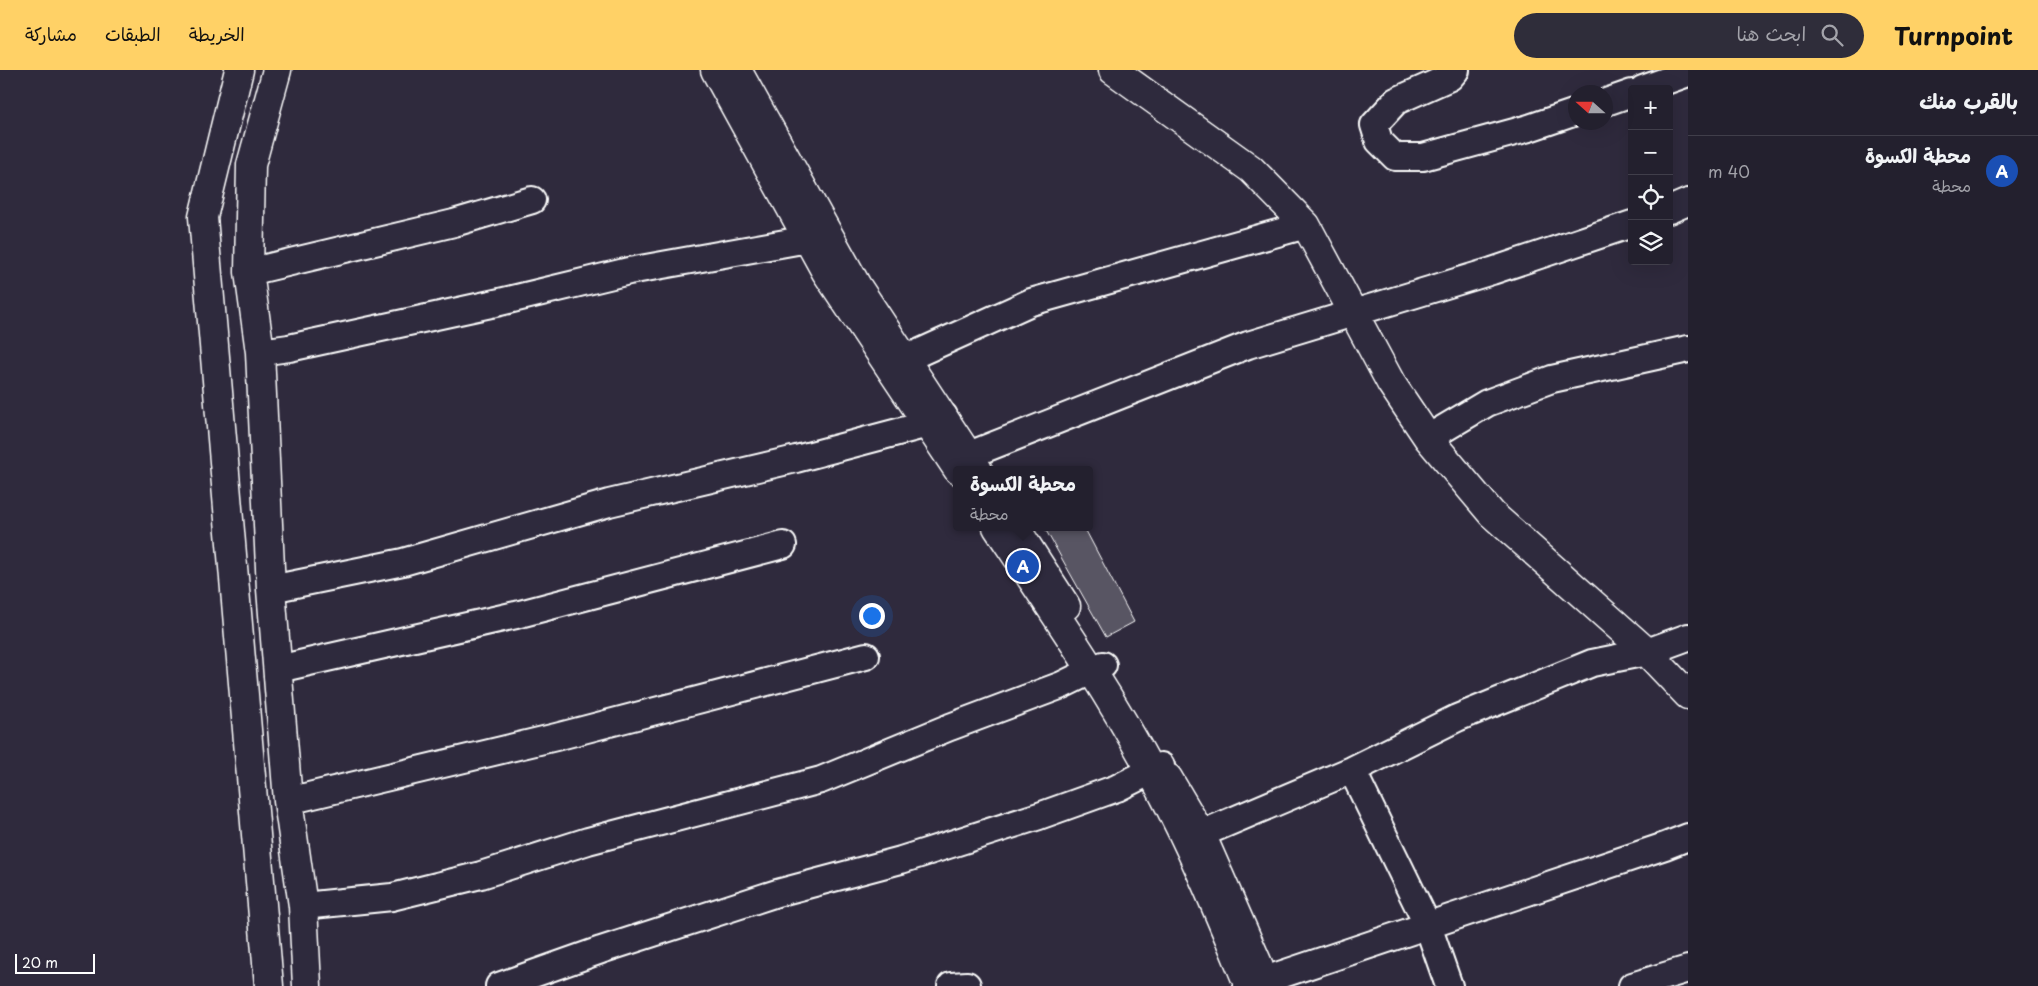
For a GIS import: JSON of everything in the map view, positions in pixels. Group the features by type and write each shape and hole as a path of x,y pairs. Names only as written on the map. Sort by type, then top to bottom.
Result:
{"main road":[{"path":"239,70 203,217 269,986"},
{"path":"277,70 251,165 249,272 260,352 271,589 288,801 303,906 307,986"},
{"path":"715,70 826,272 969,465"},
{"path":"736,70 856,286 905,359 936,420"},
{"path":"1113,70 1251,169 1306,225 1391,383 1428,438 1492,514 1648,652 1688,695"},
{"path":"1000,531 1097,669"},
{"path":"1017,531 1156,769 1200,834 1258,964 1258,984"},
{"path":"1156,769 1194,855 1258,984"}],"street":[{"path":"1456,70 1450,77 1396,101 1374,125 1379,141 1395,157 1423,157 1530,128 1568,115"},
{"path":"1654,85 1688,73"},
{"path":"1613,100 1628,94"},
{"path":"249,272 454,223 532,200"},
{"path":"1673,208 1688,202"},
{"path":"905,359 1030,302 1306,225"},
{"path":"969,465 1248,345 1354,314 1628,225"},
{"path":"260,352 289,348 491,304 629,271 808,239"},
{"path":"1428,438 1487,403 1552,379 1688,348"},
{"path":"271,589 403,562 609,503 796,459 936,420"},
{"path":"278,669 526,612 783,546"},
{"path":"1200,834 1352,770 1457,718 1592,662 1648,652 1688,637"},
{"path":"288,801 556,737 866,656"},
{"path":"303,906 392,897 480,875 581,843 821,780 1097,669"},
{"path":"499,986 601,950 777,893 901,860 1039,816 1117,788 1156,769"},
{"path":"1352,770 1428,926 1449,986"},
{"path":"1258,984 1688,837"},
{"path":"1632,986 1688,969"}],"building":[{"path":"1046,531 1086,531 1134,622 1106,637"}],"place":[{"name":"محطة الكسوة","path":"1023,566"}]}
